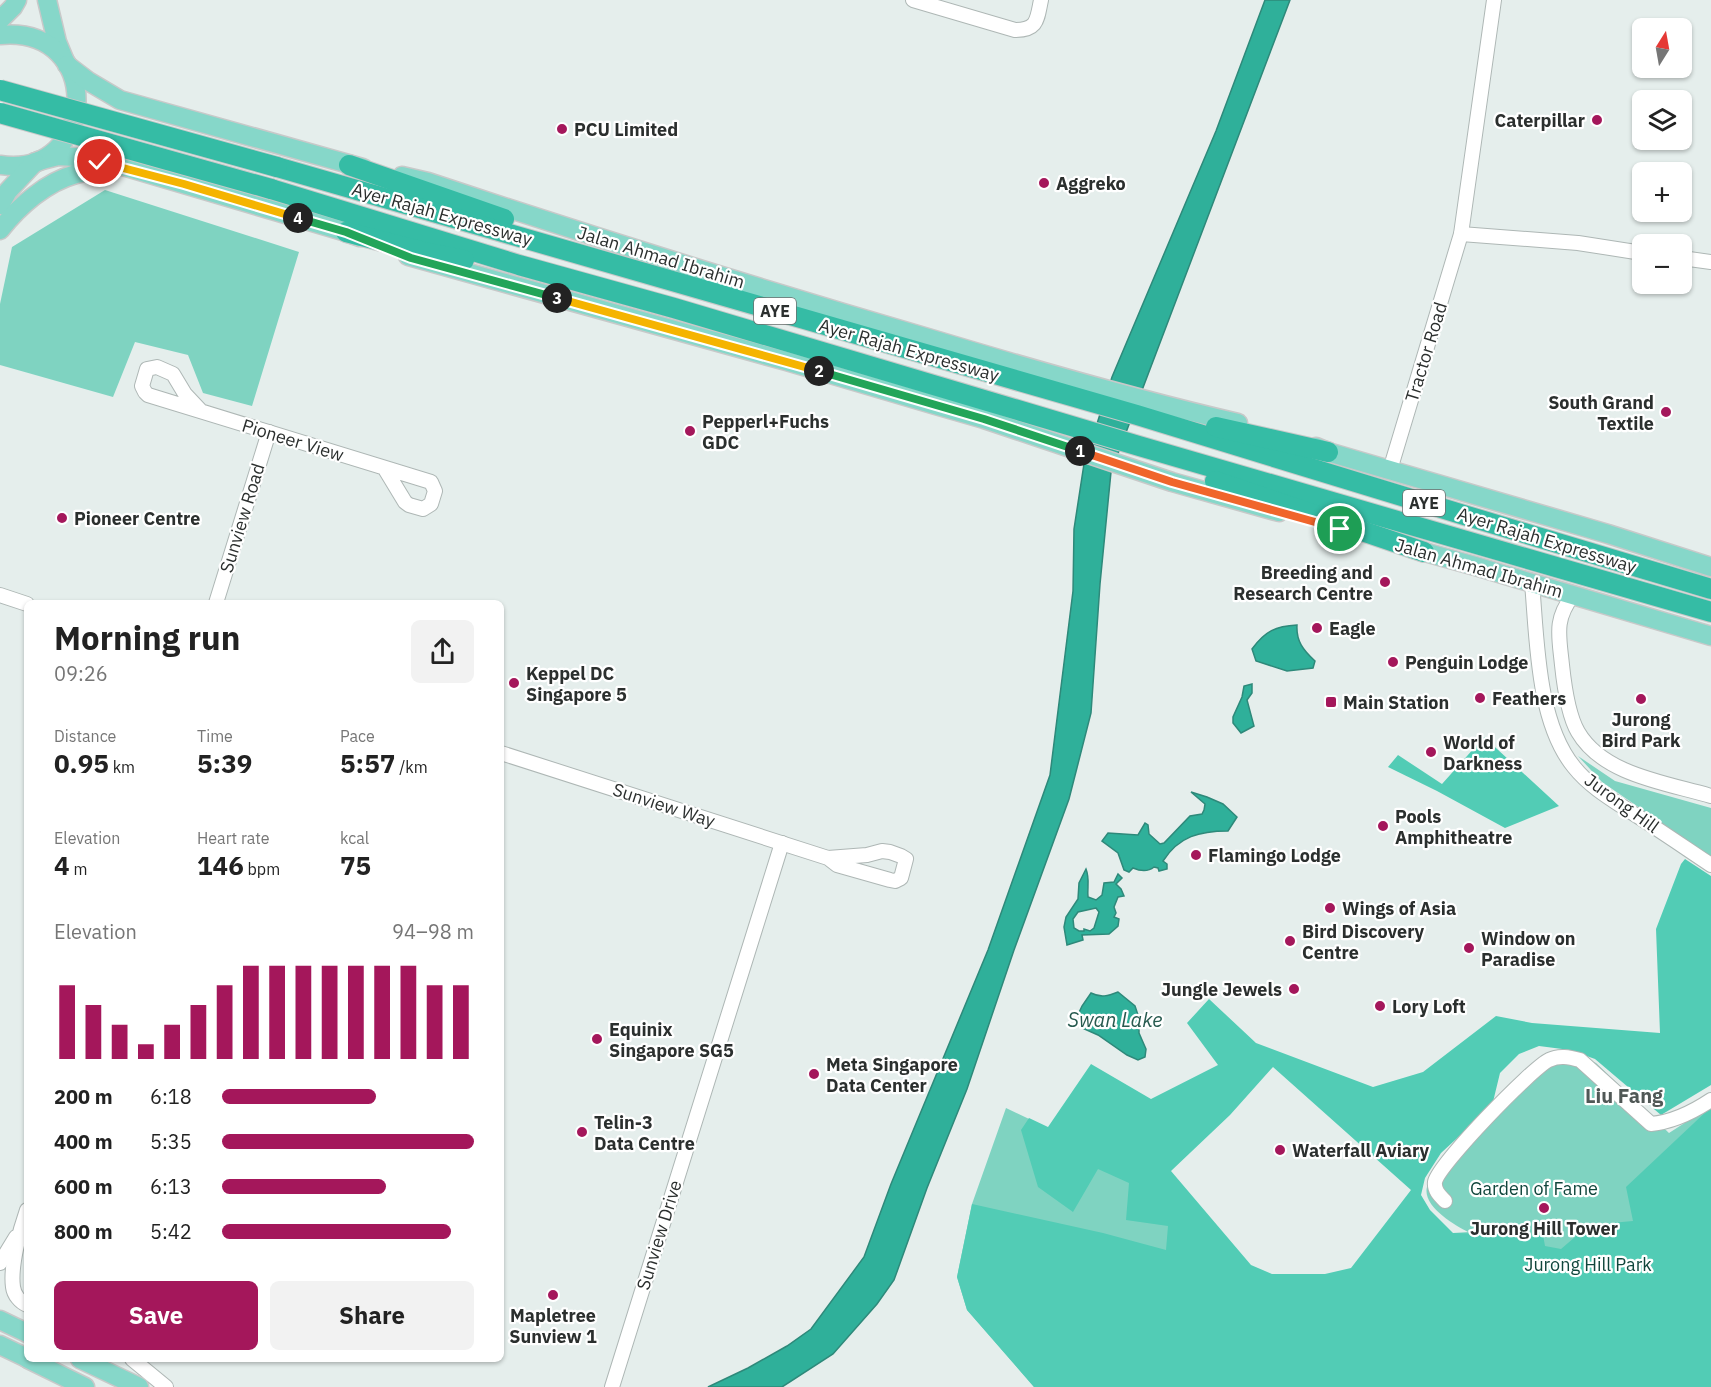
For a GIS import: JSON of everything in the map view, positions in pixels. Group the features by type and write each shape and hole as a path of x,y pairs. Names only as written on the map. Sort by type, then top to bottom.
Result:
{"highway":[{"name":"Ayer Rajah Expressway","path":"0,90 610,262 1137,415 1711,589"},
{"name":"Ayer Rajah Expressway","path":"0,113 271,189 519,265 685,311 1711,612"},
{"path":"349,165 555,236 610,262"},
{"path":"346,232 500,268 519,265"},
{"path":"1137,415 1156,413 1328,452"},
{"path":"1139,446 1174,467 1424,552"}],"main road":[{"path":"0,20 17,0"},
{"path":"0,205 8,190 36,162 61,144 75,119 78,105 77,91 73,76 57,42 47,0"},
{"name":"Jalan Ahmad Ibrahim","path":"0,35 28,36 43,42 88,81 120,100 349,165 428,182 656,257 831,310 1104,390 1278,432 1328,452 1608,534 1711,567"},
{"name":"Jalan Ahmad Ibrahim","path":"0,165 23,166 58,156 76,157 126,167 346,232 411,258 786,361 984,419 1172,482 1424,552 1711,636"},
{"path":"0,230 21,206 53,184 73,175 126,167"},
{"path":"0,1320 24,1332"},
{"path":"0,1345 24,1357"},
{"path":"34,1362 85,1387"},
{"path":"86,1362 139,1387"}],"street":[{"path":"913,0 1015,30 1034,26 1041,0"},
{"name":"Tractor Road","path":"1390,470 1461,234 1494,0"},
{"path":"1461,234 1578,243 1632,251"},
{"path":"1692,259 1711,262"},
{"name":"Pioneer View","path":"201,411 385,469"},
{"name":"Sunview Road","path":"217,600 269,432"},
{"name":"Jurong Hill","path":"1532,583 1540,670 1546,700 1564,752 1574,767 1600,791 1711,865"},
{"path":"0,595 24,603"},
{"path":"1573,595 1564,607 1558,623 1570,712 1577,731 1589,747 1608,763 1628,772 1711,796"},
{"path":"1536,622 1558,623"},
{"path":"1540,670 1563,671"},
{"path":"1546,700 1551,684 1563,671"},
{"name":"Sunview Way","path":"504,754 828,858 837,865 895,881 902,878 906,861 901,856 886,851 828,858"},
{"name":"Sunview Drive","path":"612,1387 783,843"},
{"path":"1445,1201 1436,1191 1435,1183 1437,1175 1449,1158 1522,1082 1550,1059 1568,1057 1580,1060 1651,1124 1664,1123 1696,1110 1711,1100"},
{"path":"24,1219 13,1275 13,1288 24,1304"},
{"path":"0,1263 20,1230"},
{"path":"136,1362 166,1387"}],"green space":[{"path":"105,190 299,252 252,406 203,393 188,355 135,342 113,397 0,365 0,304 12,247"},
{"path":"1484,737 1559,806 1505,828 1388,767 1398,755 1442,784"},
{"path":"1578,756 1615,781 1711,808 1711,857 1602,782"},
{"name":"Jurong Hill Park","path":"1685,859 1711,876 1711,1085 1661,1115 1595,1059 1570,1050 1539,1046 1519,1054 1500,1073 1492,1106 1441,1153 1425,1178 1421,1195 1430,1210 1453,1233 1543,1235 1545,1246 1561,1249 1589,1225 1633,1221 1626,1187 1711,1107 1711,1387 1034,1387 967,1310 957,1277 972,1204 1103,1233 1166,1250 1168,1226 1126,1220 1129,1183 1098,1169 1073,1212 1038,1187 1021,1130 1029,1118 1048,1127 1091,1064 1151,1099 1218,1065 1187,1023 1209,999 1256,1043 1373,1087 1423,1072 1496,1016 1532,1023 1660,1033 1656,929","holes":["1273,1067 1411,1190 1351,1268 1325,1274 1272,1274 1251,1265 1171,1171 1230,1115"]},
{"name":"Jurong Hill Park","path":"1571,1053 1596,1063 1669,1133 1711,1106 1711,1382 1034,1387 967,1310 957,1277 972,1204 1006,1108 1166,1184 1249,1270 1333,1310 1453,1233 1468,1232 1440,1214 1429,1201 1427,1187 1433,1174 1525,1071"}],"water":[{"path":"1265,0 1290,0 1111,472 1091,713 1069,799 967,1089 927,1188 894,1280 877,1304 833,1354 782,1387 708,1387 748,1368 787,1346 811,1329 864,1257 891,1184 988,950 1050,775 1073,591 1074,529 1084,464 1112,377 1216,131"},
{"path":"1297,625 1301,645 1315,661 1313,668 1287,671 1256,661 1252,649 1266,634 1277,628"},
{"path":"1252,684 1252,693 1247,700 1254,726 1241,733 1233,723 1233,717 1244,686"},
{"path":"1191,792 1223,804 1237,817 1228,831 1199,834 1183,841 1163,861 1167,864 1167,869 1159,871 1154,867 1147,870 1133,868 1129,872 1124,870 1118,853 1102,841 1108,833 1138,835 1145,823 1148,825 1149,834 1160,844 1164,843 1190,816 1202,814 1205,804"},
{"path":"1086,869 1088,897 1096,900 1102,895 1104,883 1114,882 1118,874 1122,878 1116,884 1124,896 1118,897 1114,907 1116,913 1114,917 1119,919 1118,926 1109,934 1082,935 1083,940 1067,945 1064,927 1066,917 1078,899 1079,883","holes":["1096,908 1099,912 1094,928 1090,931 1084,929 1084,931 1079,931 1074,928 1073,919 1078,912"]},
{"name":"Swan Lake","path":"1118,992 1135,1006 1139,1018 1139,1033 1146,1049 1145,1057 1138,1060 1098,1035 1082,1028 1076,1019 1091,993 1104,996"}],"place":[{"name":"Caterpillar","path":"1597,120"},
{"name":"PCU Limited","path":"562,129"},
{"name":"Aggreko","path":"1044,183"},
{"name":"South Grand Textile","path":"1666,412"},
{"name":"Pepperl+Fuchs GDC","path":"690,431"},
{"name":"Pioneer Centre","path":"62,518"},
{"name":"Breeding and Research Centre","path":"1385,582"},
{"name":"Eagle","path":"1317,628"},
{"name":"Penguin Lodge","path":"1393,662"},
{"name":"Keppel DC Singapore 5","path":"514,683"},
{"name":"Feathers","path":"1480,698"},
{"name":"Jurong Bird Park","path":"1641,699"},
{"name":"Main Station","path":"1331,702"},
{"name":"World of Darkness","path":"1431,752"},
{"name":"Pools Amphitheatre","path":"1383,826"},
{"name":"Flamingo Lodge","path":"1196,855"},
{"name":"Wings of Asia","path":"1330,908"},
{"name":"Bird Discovery Centre","path":"1290,941"},
{"name":"Window on Paradise","path":"1469,948"},
{"name":"Jungle Jewels","path":"1294,989"},
{"name":"Lory Loft","path":"1380,1006"},
{"name":"Equinix Singapore SG5","path":"597,1039"},
{"name":"Meta Singapore Data Center","path":"814,1074"},
{"name":"Telin-3 Data Centre","path":"582,1132"},
{"name":"Waterfall Aviary","path":"1280,1150"},
{"name":"Jurong Hill Tower","path":"1544,1208"},
{"name":"Mapletree Sunview 1","path":"553,1295"}],"district":[{"name":"Liu Fang","path":"1624,1095"}],"route":[{"path":"100,162 126,167 346,232 411,258 786,361 984,419 1172,482 1340,529"}],"park label":[{"name":"Garden of Fame","path":"1534,1188"}]}
